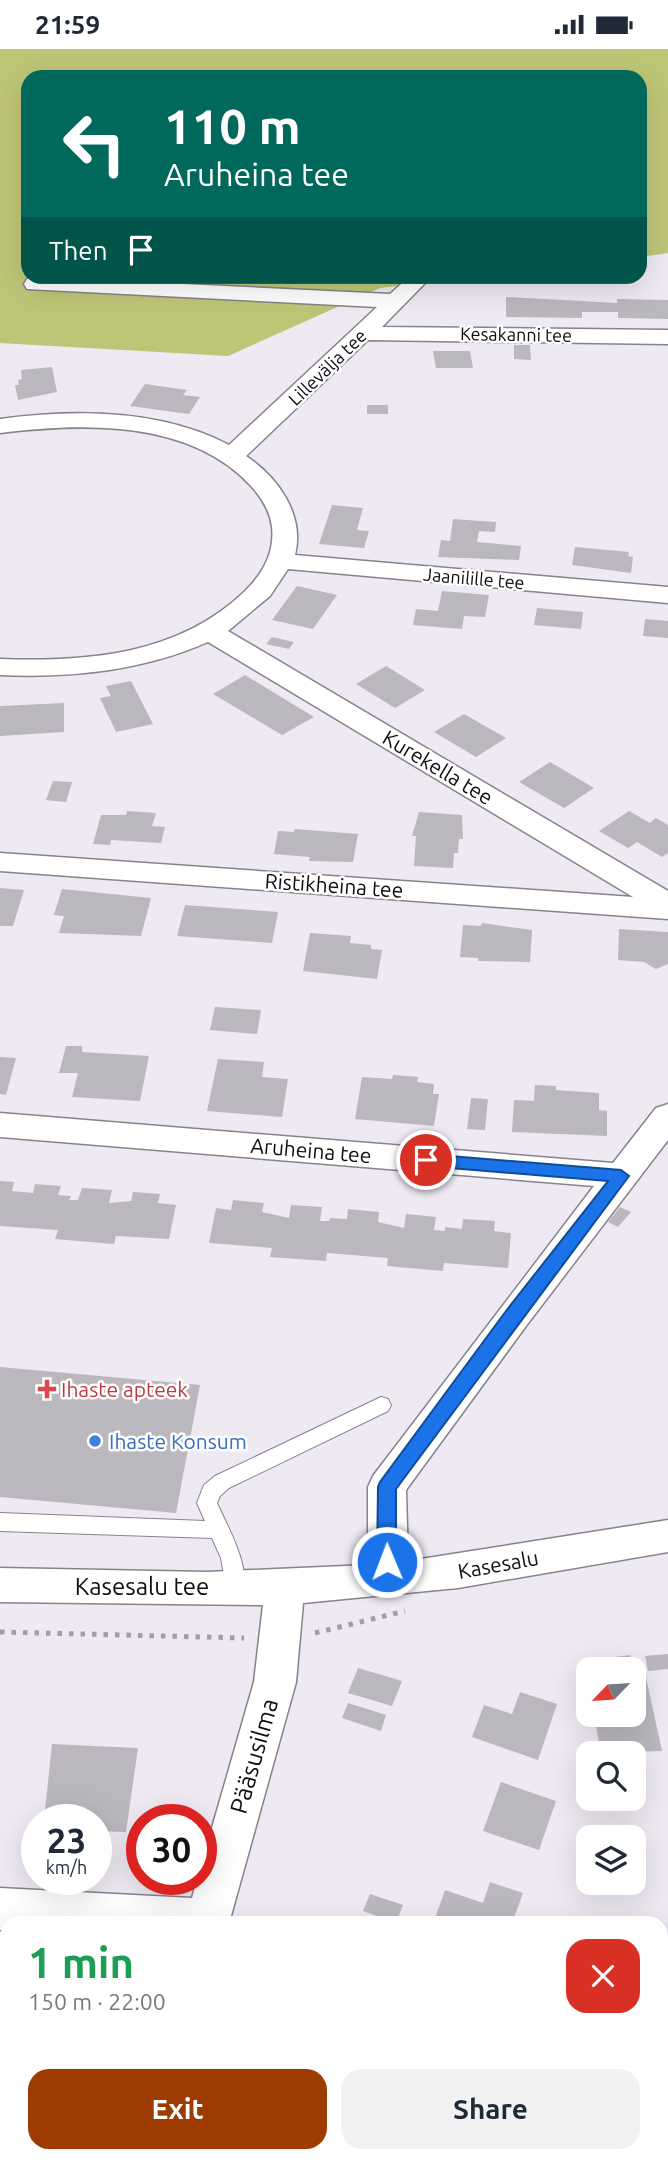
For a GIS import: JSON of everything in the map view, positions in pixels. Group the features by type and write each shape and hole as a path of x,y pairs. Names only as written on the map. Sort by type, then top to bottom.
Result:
{"street":[{"path":"54,284 395,301"},
{"name":"Lillevälja tee","path":"231,456 413,284"},
{"name":"Kesakanni tee","path":"363,333 668,337"},
{"path":"0,426 57,420 137,425 174,433 231,456 262,481 279,506 285,533 280,561 270,580 254,598 208,631 154,652 105,664 65,668 0,667"},
{"name":"Jaanilille tee","path":"280,561 668,595"},
{"name":"Kurekella tee","path":"208,631 668,907"},
{"name":"Ristikheina tee","path":"0,862 668,907"},
{"path":"388,1578 387,1487 513,1316 668,1116"},
{"name":"Aruheina tee","path":"0,1125 621,1176"},
{"name":"Kasesalu","path":"285,1587 447,1573 668,1536"},
{"name":"Kasesalu tee","path":"0,1585 285,1587"},
{"name":"Pääsusilma","path":"208,1916 275,1682 285,1587"},
{"path":"0,1909 121,1916"}],"lane":[{"path":"234,1587 231,1558 216,1530 207,1503 211,1491 222,1482 381,1405"},
{"path":"0,1522 216,1530"}],"green space":[{"path":"0,49 668,49 668,253 647,256 647,70 21,70 21,284 415,284 380,288 228,356 0,343"}],"building":[{"path":"506,297 617,303 617,299 668,300 668,319 618,318 618,312 582,312 582,318 506,317"},
{"path":"514,345 530,345 531,360 514,359"},
{"path":"433,351 470,351 473,368 436,368"},
{"path":"52,367 57,392 18,400 15,385 19,385 18,380 22,379 21,370"},
{"path":"145,384 187,390 183,395 200,397 189,414 130,406"},
{"path":"367,405 388,405 388,414 367,414"},
{"path":"332,505 363,508 357,530 369,531 364,548 319,544"},
{"path":"453,519 496,522 495,532 479,531 477,542 521,546 519,560 438,557 441,540 450,541"},
{"path":"575,547 629,552 628,556 633,557 631,573 572,565"},
{"path":"297,586 337,595 313,629 272,620"},
{"path":"442,591 489,595 485,617 464,616 462,629 413,625 416,609 438,611"},
{"path":"537,608 583,612 581,629 534,625"},
{"path":"645,619 668,621 668,638 643,636"},
{"path":"272,637 294,642 289,649 266,644"},
{"path":"386,666 425,690 395,708 356,684"},
{"path":"245,675 314,717 282,735 213,694"},
{"path":"131,681 153,724 116,732 100,698 111,696 106,686"},
{"path":"64,703 64,732 0,736 0,706"},
{"path":"464,714 506,738 476,757 434,732"},
{"path":"550,762 594,788 564,808 519,782"},
{"path":"53,781 72,782 66,802 46,800"},
{"path":"127,811 156,813 152,826 165,827 161,843 111,840 110,845 93,844 101,815 126,815"},
{"path":"629,811 650,823 656,818 668,825 668,853 662,857 637,842 628,848 599,831"},
{"path":"419,812 462,815 463,839 459,839 458,853 454,853 453,868 414,866 416,836 412,836"},
{"path":"295,829 358,834 353,862 309,861 310,857 274,854 278,831 294,832"},
{"path":"0,888 24,890 13,926 0,926"},
{"path":"62,889 151,898 141,936 59,933 64,916 54,915"},
{"path":"185,905 278,912 272,943 177,936"},
{"path":"482,923 532,930 530,962 478,961 478,958 460,957 463,925 481,926"},
{"path":"619,929 668,932 668,964 656,969 644,962 618,960"},
{"path":"310,933 351,936 350,943 371,945 371,949 382,950 377,979 303,971"},
{"path":"215,1007 261,1010 257,1034 210,1030"},
{"path":"66,1046 82,1046 82,1052 149,1056 140,1101 72,1097 78,1073 59,1073"},
{"path":"0,1057 16,1058 6,1095 0,1094"},
{"path":"218,1059 264,1062 262,1077 288,1079 282,1117 207,1111"},
{"path":"393,1075 418,1077 417,1082 434,1084 433,1094 439,1094 434,1126 355,1119 362,1077 392,1079"},
{"path":"535,1085 556,1086 556,1090 599,1093 599,1110 607,1111 607,1136 512,1132 514,1100 534,1101"},
{"path":"471,1098 488,1099 485,1130 467,1129"},
{"path":"0,1181 14,1182 12,1191 33,1193 35,1184 61,1186 58,1195 71,1196 69,1200 78,1200 82,1188 112,1190 109,1203 131,1201 133,1192 160,1194 158,1203 176,1205 169,1239 116,1236 114,1244 55,1239 58,1230 0,1226"},
{"path":"233,1200 264,1203 262,1212 289,1218 291,1205 322,1207 320,1221 329,1221 330,1218 347,1219 348,1209 379,1212 378,1222 404,1228 406,1214 436,1217 434,1230 445,1231 445,1227 462,1229 463,1219 495,1221 494,1231 511,1233 508,1268 444,1263 443,1271 387,1266 388,1258 327,1253 326,1261 270,1257 272,1248 209,1243 216,1208 231,1210"},
{"path":"620,1207 631,1212 618,1227 608,1222"},
{"name":"Ihaste Konsum","path":"0,1367 200,1385 176,1513 0,1497"},
{"path":"668,1654 668,1669 648,1671 645,1656"},
{"path":"358,1668 402,1681 392,1706 348,1693"},
{"path":"646,1678 662,1751 646,1752 646,1741 599,1741 596,1727 646,1727"},
{"path":"520,1692 557,1704 538,1760 472,1737 484,1705 512,1714"},
{"path":"348,1703 386,1715 381,1731 342,1718"},
{"path":"52,1744 138,1748 130,1804 126,1804 126,1832 112,1832 112,1804 46,1804"},
{"path":"501,1782 556,1801 539,1850 483,1831"},
{"path":"490,1882 523,1893 515,1916 436,1916 445,1890 483,1903"},
{"path":"370,1894 403,1905 399,1916 377,1916 363,1911"}],"place":[{"name":"Ihaste apteek","path":"47,1389"},
{"name":"Ihaste Konsum","path":"95,1441"}],"route":[{"path":"387,1562 387,1487 513,1316 621,1176 426,1160"}]}
